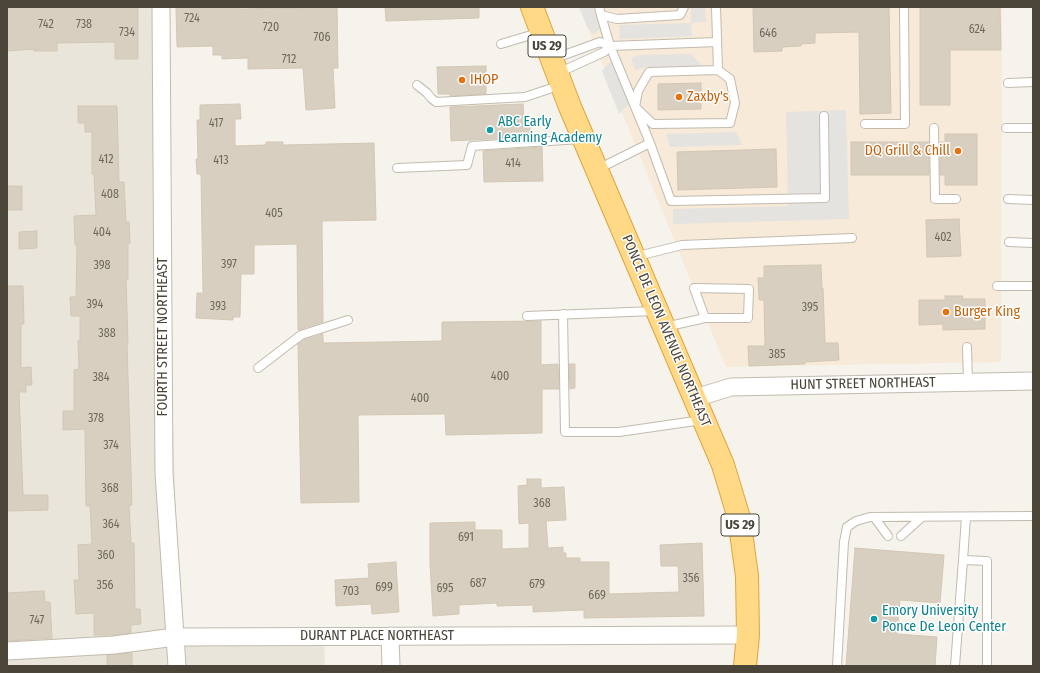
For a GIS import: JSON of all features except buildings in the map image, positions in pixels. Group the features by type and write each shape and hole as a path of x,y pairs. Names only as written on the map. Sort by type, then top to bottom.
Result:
{"highway":[{"name":"PONCE DE LEON AVENUE NORTHEAST","path":"532,7 557,73 597,170 723,465 738,518 747,576 748,635 745,666"}],"street":[{"name":"FOURTH STREET NORTHEAST","path":"161,7 164,473 177,666"},
{"name":"HUNT STREET NORTHEAST","path":"695,398 731,387 1033,381"},
{"name":"DURANT PLACE NORTHEAST","path":"7,651 114,645 175,637 748,635"},
{"path":"390,636 391,666"}],"lane":[{"path":"600,11 617,19 680,15 684,7"},
{"path":"716,7 718,70"},
{"path":"865,124 905,124 904,7"},
{"path":"600,11 610,46 650,144 671,201 825,198 824,116"},
{"path":"501,44 541,32"},
{"path":"417,85 436,102 525,97 600,42 610,46 717,42"},
{"path":"557,73 604,52 610,46"},
{"path":"718,70 730,79 734,103 730,123 653,124 635,107 638,91 649,72 718,70"},
{"path":"1008,84 1033,82"},
{"path":"934,128 935,199 956,199"},
{"path":"1006,128 1033,128"},
{"path":"398,168 467,165 472,146 584,138"},
{"path":"597,170 650,144"},
{"path":"1008,199 1033,200"},
{"path":"634,257 682,245 852,238"},
{"path":"1009,242 1033,243"},
{"path":"997,286 1033,286"},
{"path":"527,316 563,314 661,319 748,318 749,289 694,288 705,318"},
{"path":"563,314 565,432 619,432 704,420"},
{"path":"258,368 301,335 348,320"},
{"path":"967,347 968,382"},
{"path":"837,666 844,542 847,527 856,521 874,517 1033,516"},
{"path":"874,517 888,536"},
{"path":"901,536 922,517"},
{"path":"955,666 966,517"},
{"path":"964,560 987,561 987,666"}],"shaded area":[{"path":"7,7 162,7 179,643 324,641 325,666 7,666"},
{"path":"579,7 1002,7 1001,362 726,367"},
{"path":"579,7 593,7 602,28 593,34 587,27"},
{"path":"691,7 705,7 706,22 691,23"},
{"path":"691,23 692,36 620,39 619,25"},
{"path":"691,54 702,66 646,67 635,70 631,58 639,55"},
{"path":"612,60 630,103 619,114 602,71"},
{"path":"846,110 849,219 673,224 673,209 788,206 786,112"},
{"path":"736,132 742,145 670,147 666,134"}],"place":[{"name":"IHOP","path":"462,80"},
{"name":"Zaxby's","path":"679,97"},
{"name":"ABC Early Learning Academy","path":"490,130"},
{"name":"DQ Grill & Chill","path":"958,151"},
{"name":"Burger King","path":"946,312"},
{"name":"Emory University Ponce De Leon Center","path":"874,619"}]}
